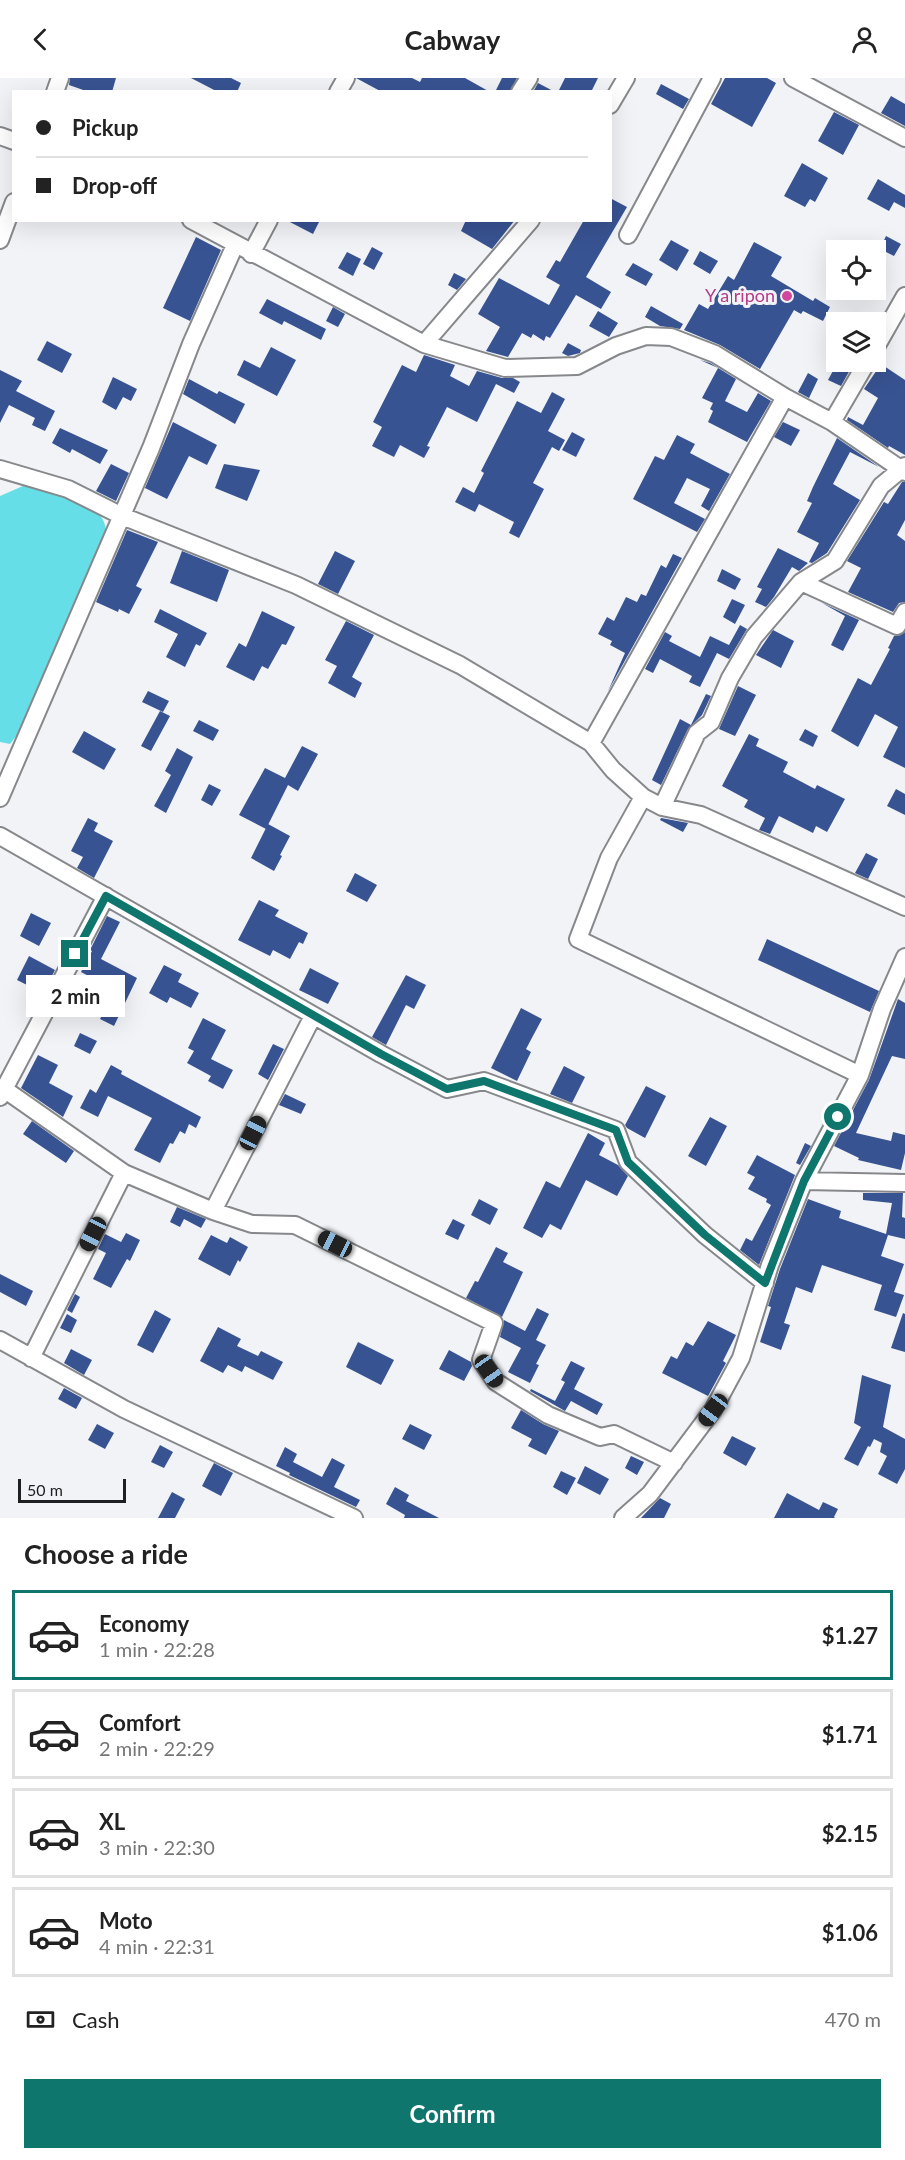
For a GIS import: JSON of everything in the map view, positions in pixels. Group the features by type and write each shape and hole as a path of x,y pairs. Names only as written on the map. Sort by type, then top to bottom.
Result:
{"street":[{"path":"612,102 626,78"},
{"path":"628,235 712,78"},
{"path":"793,78 905,138"},
{"path":"0,240 12,207"},
{"path":"195,222 424,344 505,368 577,366 616,346 646,336 671,337 715,354 785,397 832,422 904,469 881,486 835,561 801,582 754,637 730,678 711,722 697,733 662,807"},
{"path":"251,254 268,222"},
{"path":"424,344 529,222"},
{"path":"0,798 6,769 122,516 191,344 235,245"},
{"path":"886,329 905,296"},
{"path":"832,422 861,372"},
{"path":"591,742 785,397"},
{"path":"0,469 68,489 122,516 296,585 460,665 591,742 613,770 643,797 662,807 701,815 905,907"},
{"path":"801,582 897,626 905,612"},
{"path":"643,797 609,858 578,939 860,1075"},
{"path":"0,836 314,1016 447,1089 484,1081 616,1130 628,1162 705,1235 765,1283"},
{"path":"106,896 2,1093 124,1173 213,1211 252,1224 295,1225 494,1323 481,1360 496,1382 548,1415 600,1437 614,1434 674,1462"},
{"path":"623,1518 650,1494 713,1410 741,1358 765,1283 804,1181 860,1075 882,1009 905,957"},
{"path":"213,1211 314,1016"},
{"path":"31,1358 124,1173"},
{"path":"804,1181 905,1183"},
{"path":"0,1340 124,1409 354,1518"}],"water":[{"path":"23,486 63,496 93,509 99,514 106,527 106,542 21,730 10,744 0,742 0,496"}],"building":[{"path":"70,78 116,78 113,90 83,90 69,85"},
{"path":"191,78 231,78 241,83 238,90 214,90"},
{"path":"356,78 412,78 420,82 422,78 465,78 486,90 378,90"},
{"path":"502,78 517,78 511,90 496,90"},
{"path":"565,78 598,78 592,90 559,90"},
{"path":"725,78 767,78 776,83 752,127 711,104"},
{"path":"538,83 551,90 534,90"},
{"path":"661,84 689,99 683,109 656,94"},
{"path":"891,96 905,104 905,126 881,113"},
{"path":"834,112 859,125 843,155 818,141"},
{"path":"802,163 828,178 815,202 810,199 805,207 784,196"},
{"path":"878,179 905,195 905,208 894,202 889,211 867,199"},
{"path":"612,199 627,207 586,277 611,292 601,309 576,295 550,338 546,336 544,341 533,334 531,338 522,333 508,357 486,351 500,327 478,314 499,278 549,305 560,285 546,277 556,260 560,262 583,222 612,222"},
{"path":"290,222 319,222 313,234"},
{"path":"465,222 513,222 492,249 461,231"},
{"path":"886,236 901,244 894,256 886,252 886,240 884,240"},
{"path":"196,237 221,250 190,321 163,308"},
{"path":"671,240 689,250 677,271 659,260"},
{"path":"754,242 782,257 771,276 813,301 815,298 830,307 823,321 803,311 801,314 794,310 760,369 720,345 684,330 699,304 708,309 728,276 734,280"},
{"path":"372,247 383,253 374,270 363,264"},
{"path":"700,251 718,261 710,274 693,264"},
{"path":"347,252 361,259 353,276 338,268"},
{"path":"633,263 653,274 646,286 625,275"},
{"path":"454,273 466,279 457,290 448,285"},
{"path":"267,299 326,329 321,340 284,321 282,325 259,313"},
{"path":"651,306 683,324 680,329 660,326 645,317"},
{"path":"333,307 345,314 338,327 326,321"},
{"path":"598,311 618,323 609,337 589,326"},
{"path":"47,341 72,354 62,373 37,360"},
{"path":"568,343 581,350 580,353 568,356 562,353"},
{"path":"271,347 296,360 277,396 237,375 244,360 260,368"},
{"path":"424,355 455,365 450,376 469,386 477,371 502,378 513,378 520,382 514,393 496,384 477,422 447,407 427,446 430,447 424,458 400,445 394,457 372,446 382,427 373,422 402,365 416,372"},
{"path":"700,360 710,363 736,379 725,401 747,412 758,393 771,401 747,442 708,422 713,411 710,409 713,403 702,398 718,368"},
{"path":"886,367 905,380 905,455 889,446 888,448 847,420 848,417 863,425 878,398 864,389 876,372 886,372"},
{"path":"0,370 22,381 16,391 55,411 45,431 32,425 35,418 9,405 0,423"},
{"path":"832,372 849,372 841,386 828,380"},
{"path":"808,373 818,379 809,398 798,392"},
{"path":"113,377 137,389 131,401 123,397 116,410 102,402"},
{"path":"189,379 217,394 219,391 245,404 235,424 183,394"},
{"path":"552,392 565,399 548,431 565,440 559,451 552,447 533,483 544,489 519,538 509,533 514,522 479,504 475,512 455,502 463,487 474,493 484,473 481,471 517,401 541,413"},
{"path":"173,422 217,445 207,465 189,456 167,499 145,488"},
{"path":"783,422 800,430 791,446 774,437"},
{"path":"60,428 108,450 100,464 72,449 70,453 52,443"},
{"path":"572,432 585,439 576,457 562,450"},
{"path":"677,435 695,444 690,453 730,474 709,511 701,506 710,489 687,478 674,503 705,519 697,532 633,499 655,456 664,460"},
{"path":"837,438 879,467 850,452 833,484 860,500 827,553 812,563 809,562 819,543 797,532 812,503 807,501"},
{"path":"111,464 129,473 116,501 96,491"},
{"path":"224,464 260,470 247,501 215,488"},
{"path":"902,482 905,482 905,520 897,535 905,541 905,602 899,603 893,612 848,592 861,568 847,561 884,502 888,504"},
{"path":"127,530 158,542 136,586 142,589 129,614 119,609 118,612 96,602"},
{"path":"778,548 808,563 799,571 792,567 766,607 755,602 762,589 757,587"},
{"path":"182,551 229,570 217,602 170,583"},
{"path":"335,551 355,561 338,594 318,584"},
{"path":"673,554 682,558 608,691 625,653 610,645 612,641 598,634 607,617 614,621 626,597 637,602 641,594 646,596 661,565 666,568"},
{"path":"722,569 741,579 735,590 717,581"},
{"path":"732,599 745,605 735,624 723,617"},
{"path":"822,603 859,620 843,651 831,645 845,616"},
{"path":"160,609 207,633 200,646 196,644 185,667 166,657 178,634 154,622"},
{"path":"262,611 295,627 286,645 282,644 268,669 262,666 254,681 226,667 239,643 246,647"},
{"path":"346,621 374,635 352,677 362,683 355,698 328,683 337,666 325,660"},
{"path":"740,625 747,629 729,659 717,653 700,687 689,682 692,676 660,659 653,673 645,669 665,632 672,636 669,641 700,657 710,636 729,645"},
{"path":"773,630 794,641 781,668 756,655"},
{"path":"905,632 905,768 883,757 898,727 875,714 858,747 831,731 858,678 871,685 890,649 888,648 894,636"},
{"path":"738,686 756,695 735,736 719,729"},
{"path":"148,691 169,701 163,712 142,702"},
{"path":"706,694 711,696 702,715 688,729 661,785 652,780 680,719 691,725"},
{"path":"160,711 170,716 151,751 141,746"},
{"path":"199,720 219,730 213,741 193,731"},
{"path":"805,729 818,736 813,747 799,740"},
{"path":"84,731 116,749 104,770 72,752"},
{"path":"749,734 759,739 756,746 788,762 783,772 815,789 817,785 845,799 827,832 816,826 813,833 779,816 770,834 759,830 765,818 744,807 748,800 722,786"},
{"path":"302,746 318,754 298,791 288,785 266,829 239,815 265,768 285,778"},
{"path":"177,748 193,757 166,813 154,806 171,775 165,771"},
{"path":"209,784 221,790 212,806 201,800"},
{"path":"896,789 905,794 905,815 887,806"},
{"path":"88,818 98,823 94,831 113,841 94,878 77,868 83,857 71,851"},
{"path":"661,818 688,823 683,832 660,820"},
{"path":"268,824 290,836 274,871 251,858"},
{"path":"866,853 878,859 868,879 855,873"},
{"path":"355,873 377,885 367,902 346,891"},
{"path":"259,900 279,910 275,916 308,933 303,944 299,942 290,959 273,950 270,956 238,940"},
{"path":"31,913 51,923 39,946 20,936"},
{"path":"107,916 120,922 101,959 137,978 114,1026 100,1019 115,990 81,972"},
{"path":"767,939 879,991 870,1012 758,960"},
{"path":"29,956 55,970 43,993 17,980"},
{"path":"164,965 182,974 178,982 199,993 191,1008 170,997 167,1003 149,993"},
{"path":"310,968 339,983 328,1004 299,990"},
{"path":"406,975 426,985 414,1009 406,1005 386,1045 372,1037"},
{"path":"898,999 905,1003 905,1059 892,1056 856,1133 891,1141 893,1132 905,1135 905,1153 901,1170 858,1160 859,1158 834,1146 869,1080"},
{"path":"521,1008 542,1019 526,1049 531,1052 517,1081 491,1068"},
{"path":"203,1018 226,1030 211,1059 233,1070 223,1089 208,1081 211,1076 187,1063 194,1051 188,1048"},
{"path":"80,1033 97,1041 90,1054 74,1046"},
{"path":"273,1044 284,1049 268,1080 258,1074"},
{"path":"38,1055 58,1065 49,1083 73,1096 63,1117 21,1088"},
{"path":"111,1065 122,1071 121,1074 201,1117 196,1128 189,1124 185,1134 180,1131 173,1144 170,1143 160,1163 134,1150 152,1118 108,1096 98,1117 80,1108 90,1089 96,1093"},
{"path":"564,1066 585,1077 572,1103 550,1094"},
{"path":"646,1086 666,1096 645,1138 625,1125"},
{"path":"285,1094 306,1104 301,1114 279,1105"},
{"path":"710,1117 727,1126 706,1166 688,1156"},
{"path":"32,1121 74,1151 66,1163 23,1134"},
{"path":"588,1133 605,1143 599,1155 618,1165 628,1176 617,1196 586,1180 561,1230 550,1224 542,1238 523,1228 546,1181 560,1188"},
{"path":"805,1143 811,1146 800,1165 796,1163"},
{"path":"757,1155 795,1175 759,1265 740,1250 746,1238 752,1241 771,1205 766,1202 767,1199 748,1189 755,1177 747,1173"},
{"path":"863,1193 903,1193 902,1217 905,1218 905,1239 888,1235 881,1256 904,1264 894,1292 904,1295 896,1317 874,1310 882,1285 822,1265 812,1293 796,1287 784,1323 790,1325 781,1350 760,1342 780,1269 808,1199 841,1211 839,1218 886,1234 892,1203 863,1200"},
{"path":"479,1199 498,1209 490,1225 471,1215"},
{"path":"177,1207 206,1219 201,1228 184,1219 180,1227 170,1222"},
{"path":"453,1219 465,1225 458,1240 445,1234"},
{"path":"126,1233 140,1240 130,1261 127,1259 111,1288 93,1279 106,1253 98,1249 105,1234 121,1242"},
{"path":"211,1235 227,1243 230,1237 248,1247 230,1276 198,1259"},
{"path":"496,1247 508,1253 503,1262 523,1272 502,1317 466,1298 475,1281 478,1282"},
{"path":"0,1274 33,1291 26,1306 0,1292"},
{"path":"75,1294 80,1297 72,1313 67,1310"},
{"path":"537,1308 549,1314 536,1340 546,1345 536,1364 539,1365 530,1383 508,1372 521,1348 500,1337 504,1320 525,1331"},
{"path":"155,1310 171,1319 153,1353 137,1345"},
{"path":"903,1313 905,1314 905,1352 891,1348"},
{"path":"67,1314 77,1320 71,1333 60,1328"},
{"path":"708,1321 736,1335 723,1361 726,1363 708,1396 662,1373 671,1356 677,1359 686,1342 693,1346"},
{"path":"218,1327 241,1339 237,1346 258,1356 261,1351 283,1362 273,1380 245,1366 242,1372 228,1365 223,1373 200,1361"},
{"path":"358,1342 394,1360 381,1385 346,1367"},
{"path":"71,1349 92,1360 84,1375 64,1363"},
{"path":"449,1350 471,1362 472,1366 464,1381 439,1369"},
{"path":"571,1361 585,1368 574,1389 603,1404 597,1415 571,1401 565,1411 530,1391 531,1389 555,1401 565,1382 561,1380"},
{"path":"862,1375 891,1385 883,1427 905,1439 905,1469 897,1484 878,1474 887,1456 880,1452 882,1443 874,1439 858,1466 844,1459 861,1427 854,1423"},
{"path":"64,1388 82,1398 76,1409 58,1399"},
{"path":"521,1410 559,1431 546,1455 528,1446 532,1439 511,1428"},
{"path":"97,1424 114,1433 105,1449 88,1440"},
{"path":"410,1424 432,1435 424,1450 402,1439"},
{"path":"732,1436 756,1448 746,1466 723,1453"},
{"path":"160,1445 173,1452 164,1468 151,1462"},
{"path":"285,1447 297,1454 293,1462 322,1477 332,1458 345,1465 334,1487 360,1500 356,1507 289,1475 290,1473 276,1466"},
{"path":"631,1456 644,1462 637,1475 625,1468"},
{"path":"214,1463 233,1473 221,1496 202,1486"},
{"path":"585,1466 609,1479 600,1495 577,1483"},
{"path":"561,1471 576,1478 567,1495 553,1487"},
{"path":"395,1487 409,1495 406,1501 439,1518 404,1518 405,1515 386,1504"},
{"path":"172,1492 185,1499 175,1518 158,1518"},
{"path":"787,1493 819,1510 823,1502 838,1509 835,1518 774,1518"},
{"path":"660,1498 671,1504 664,1518 641,1518"}],"place":[{"name":"Y a ripon","path":"787,296"}],"route":[{"path":"75,954 106,896 381,1054 447,1089 484,1081 616,1130 628,1162 705,1235 765,1283 804,1181 838,1117"}]}
